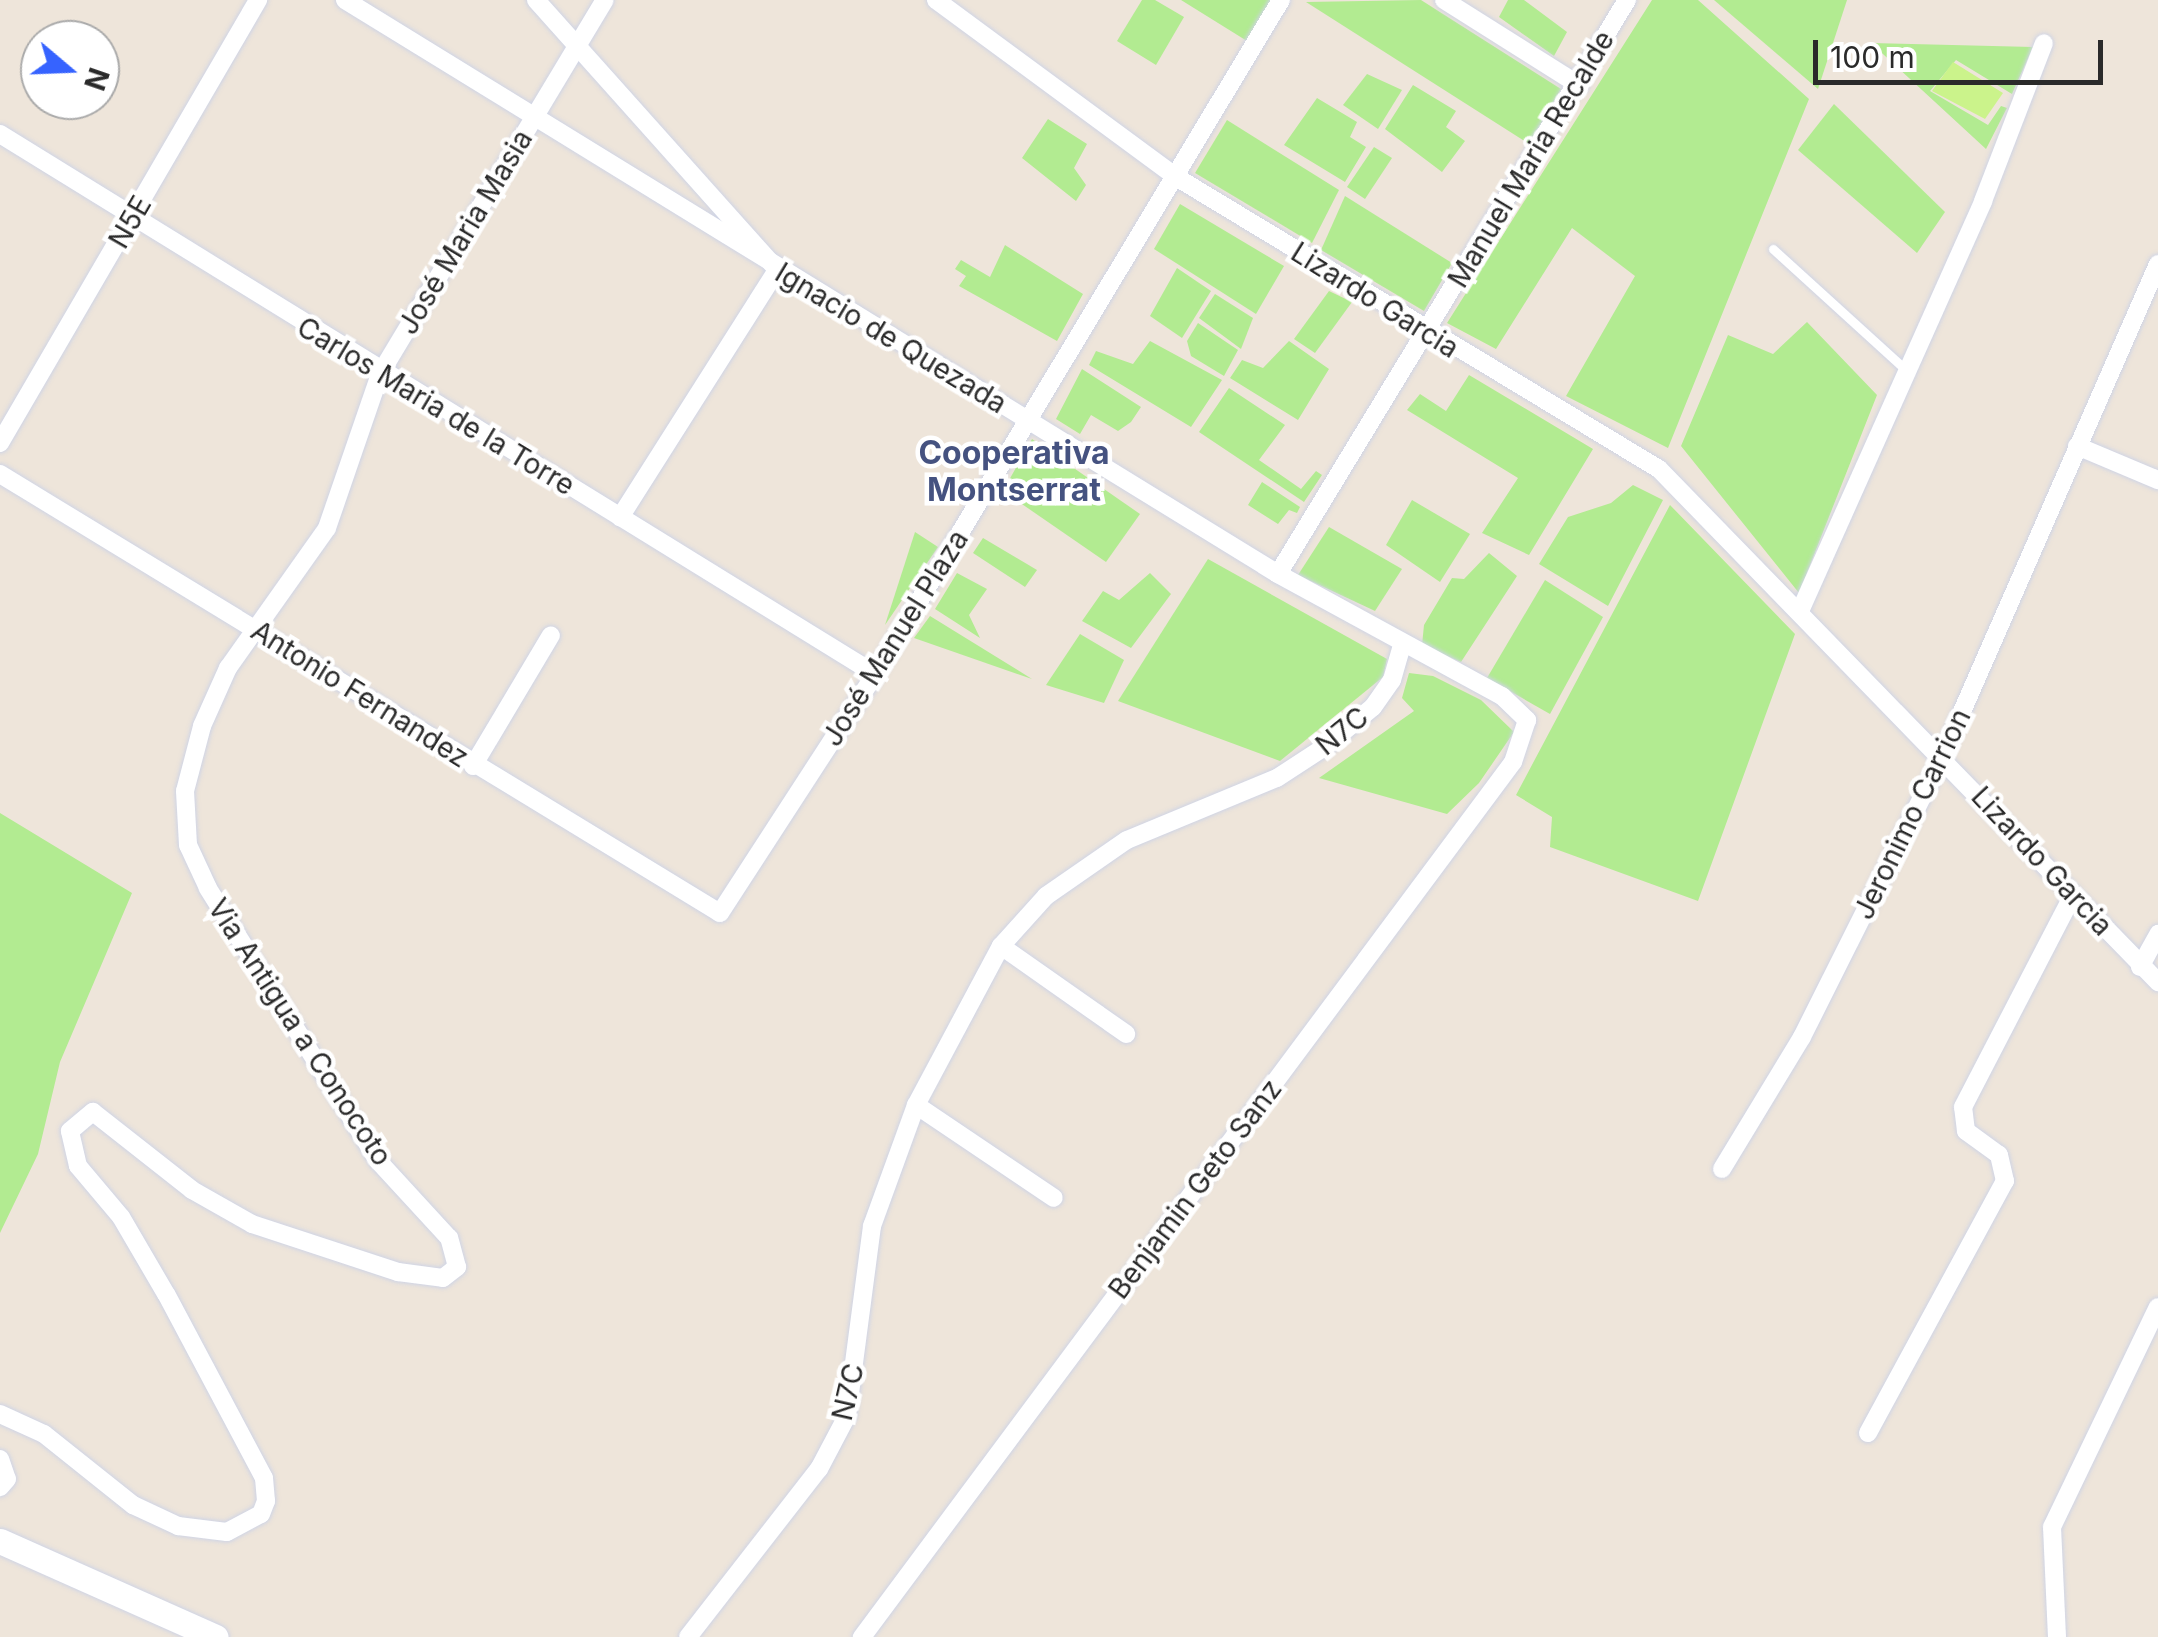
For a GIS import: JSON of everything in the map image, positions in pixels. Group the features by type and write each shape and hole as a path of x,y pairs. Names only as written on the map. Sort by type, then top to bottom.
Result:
{"main road":[{"path":"0,1541 216,1637"}],"street":[{"name":"N5E","path":"0,443 258,0"},
{"name":"Ignacio de Quezada","path":"345,0 532,120 1278,574 1402,646 1517,706 1527,720 1525,738"},
{"path":"536,0 777,270 620,516"},
{"name":"José Maria Masia","path":"256,628 327,528 380,374 605,0"},
{"name":"Lizardo Garcia","path":"936,0 1176,177 1425,332 1660,469 1944,755 2158,982"},
{"name":"José Manuel Plaza","path":"720,913 875,674 1281,0"},
{"path":"1444,0 1579,85"},
{"name":"Manuel Maria Recalde","path":"1278,574 1628,0"},
{"path":"1800,611 1904,368 1983,201 2044,43"},
{"name":"Carlos Maria de la Torre","path":"0,134 380,374 875,674"},
{"name":"Jeronimo Carrion","path":"1722,1169 1802,1038 1944,755 2158,264"},
{"path":"2076,446 2158,480"},
{"name":"Antonio Fernandez","path":"0,474 256,628 473,766 720,913"},
{"name":"Via Antigua a Conocoto","path":"0,1414 44,1434 132,1505 178,1526 227,1532 261,1514 266,1501 264,1478 166,1294 121,1217 78,1166 70,1130 93,1112 192,1190 252,1224 398,1272 443,1278 458,1267 449,1238 379,1162 208,888 188,846 186,792 202,726 228,668 256,628"},
{"path":"473,766 551,635"},
{"name":"N7C","path":"688,1637 819,1469 847,1416 872,1226 916,1105 1002,946 1046,896 1127,840 1277,778 1326,746 1373,706 1392,680 1402,646"},
{"name":"Benjamin Geto Sanz","path":"862,1637 1525,738"},
{"path":"1868,1433 2005,1180 1999,1155 1966,1131 1962,1108 2072,895"},
{"path":"2140,967 2158,934"},
{"path":"1002,946 1126,1034"},
{"path":"916,1105 1054,1198"},
{"path":"2057,1637 2052,1527 2158,1307"},
{"path":"0,1459 7,1478 0,1487"}],"lane":[{"path":"1773,249 1904,368"}],"green space":[{"path":"1142,0 1155,0 1184,17 1156,65 1117,41"},
{"path":"1181,0 1271,0 1247,41"},
{"path":"1421,0 1561,89 1529,144 1306,2"},
{"path":"1508,0 1524,0 1567,32 1554,56 1499,17"},
{"path":"1652,0 1698,0 1809,99 1668,448 1566,396 1635,276 1572,228 1496,349 1447,323"},
{"path":"1714,0 1847,0 1818,89"},
{"path":"1871,43 2033,47 2012,94 1956,60 1930,91 1988,125 2001,106 2007,108 1986,149"},
{"path":"1953,62 2003,93 1985,119 1932,91"},
{"path":"1367,74 1402,90 1378,129 1343,105"},
{"path":"1413,85 1456,111 1446,127 1465,141 1442,172 1385,129"},
{"path":"1317,98 1357,122 1350,137 1366,147 1345,182 1284,145"},
{"path":"1834,104 1945,212 1917,253 1798,150"},
{"path":"1048,119 1087,144 1074,168 1086,185 1076,201 1022,158"},
{"path":"1227,120 1339,190 1312,243 1195,173"},
{"path":"1374,147 1392,158 1365,199 1347,187"},
{"path":"1345,196 1452,263 1424,311 1321,250"},
{"path":"1180,204 1284,266 1256,314 1154,249"},
{"path":"1005,245 1083,294 1057,341 959,286 966,276 955,269 961,260 990,277"},
{"path":"1177,268 1211,291 1182,338 1150,316"},
{"path":"1329,291 1352,302 1315,353 1294,339"},
{"path":"1215,294 1253,318 1241,349 1199,318"},
{"path":"1807,322 1877,395 1799,593 1681,446 1728,335 1773,354"},
{"path":"1198,323 1238,350 1224,376 1191,356 1187,341"},
{"path":"1150,341 1222,380 1191,427 1089,365 1096,351 1133,364"},
{"path":"1289,341 1329,369 1298,420 1230,378 1242,360 1263,368"},
{"path":"1082,369 1141,407 1131,422 1118,431 1091,415 1080,434 1056,419"},
{"path":"1469,375 1593,449 1529,555 1482,533 1518,478 1407,410 1420,394 1446,411"},
{"path":"1229,388 1285,425 1259,460 1301,489 1316,471 1322,475 1304,502 1199,432"},
{"path":"1032,439 1140,514 1106,562 1003,491"},
{"path":"1262,482 1300,507 1297,513 1289,510 1278,524 1248,505"},
{"path":"1633,485 1663,500 1608,606 1539,564 1568,517 1611,503"},
{"path":"1412,500 1470,534 1440,582 1386,545"},
{"path":"1670,505 1795,634 1698,901 1550,847 1552,817 1516,795"},
{"path":"1329,527 1402,569 1375,611 1298,575"},
{"path":"915,532 938,547 885,625"},
{"path":"983,538 1037,570 1025,587 973,553"},
{"path":"1489,553 1517,576 1461,662 1422,645 1424,625 1452,578 1464,579"},
{"path":"1208,559 1387,659 1383,677 1280,761 1118,701"},
{"path":"957,573 987,589 969,615 980,638 935,609"},
{"path":"1150,573 1171,594 1131,648 1082,621 1103,591 1119,600"},
{"path":"1545,580 1603,617 1550,714 1487,678"},
{"path":"930,616 1032,679 914,638"},
{"path":"1080,634 1124,660 1104,703 1046,685"},
{"path":"1409,673 1433,676 1481,700 1514,732 1479,783 1447,814 1319,778 1414,711 1402,698"},
{"path":"0,813 132,893 60,1062 38,1154 0,1233"}],"district":[{"name":"Cooperativa Montserrat","path":"1014,472"}]}
